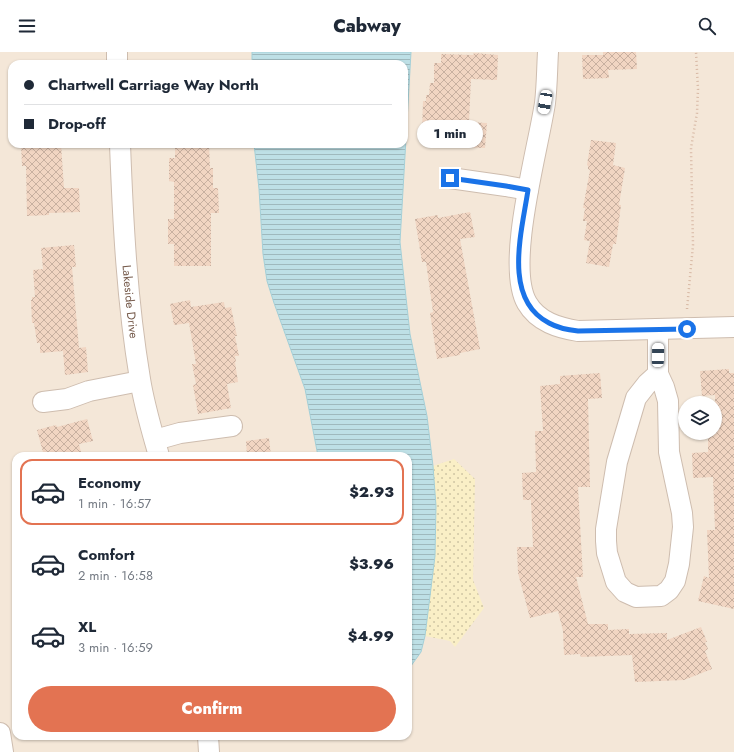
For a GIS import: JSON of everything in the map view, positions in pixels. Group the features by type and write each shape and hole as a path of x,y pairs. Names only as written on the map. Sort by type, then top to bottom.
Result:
{"street":[{"path":"548,52 545,102 521,235 519,273 521,290 527,304 537,315 548,323 563,329 578,331 734,327"},
{"name":"Lakeside Drive","path":"120,148 123,231 131,316 140,381 157,448"},
{"path":"450,178 528,190"},
{"path":"658,330 658,374 668,401 669,452 682,513 683,527 679,564 675,581 669,590 661,596 636,597 625,592 616,582 607,553 606,528 617,462 636,398 647,384 658,374"},
{"path":"43,402 67,399 90,391 140,381"},
{"path":"157,448 180,433 232,426"},
{"path":"0,734 3,752"},
{"path":"208,740 210,752"}],"path":[{"path":"687,329 687,297 693,245 691,148 697,113 698,89 696,52"}],"shaded area":[{"path":"0,52 734,52 734,752 0,752"}],"sand":[{"path":"454,459 475,479 473,580 484,608 455,647 450,641 425,636 435,556 436,506 433,466"}],"water":[{"path":"252,52 411,52 408,104 408,60 252,60"},
{"path":"254,148 405,148 400,242 410,334 427,416 436,506 435,556 425,636 421,652 412,664 412,452 317,452 305,389 267,281 263,254 259,189"}],"building":[{"path":"603,52 636,52 637,69 608,70 609,78 583,79 582,55 603,55"},
{"path":"474,53 498,55 497,80 471,79 469,122 487,123 485,148 459,147 460,140 427,138 427,130 422,130 423,101 426,101 426,95 429,95 430,83 434,83 434,63 441,63 441,54 473,55"},
{"path":"591,140 616,143 613,165 625,168 619,205 621,205 616,244 613,244 609,267 586,263 590,241 584,240 587,221 583,221 585,208 583,208 590,170 588,169 587,165"},
{"path":"21,148 61,148 64,188 79,188 80,212 49,213 49,215 27,216 26,166 22,166"},
{"path":"175,148 209,148 210,168 213,168 213,188 218,188 219,213 211,213 211,266 174,266 174,244 168,244 168,219 174,219 174,182 169,181 169,158 175,158"},
{"path":"470,212 475,237 460,239 480,349 460,353 460,355 437,359 430,313 433,312 426,262 422,262 415,219 438,215 438,218"},
{"path":"74,245 76,267 72,267 79,348 86,347 88,372 65,375 63,351 40,353 40,343 37,343 34,323 32,323 31,300 32,297 35,297 33,270 43,269 41,248"},
{"path":"190,300 191,307 224,302 225,308 231,307 237,336 235,336 239,356 235,356 238,382 227,384 231,408 198,414 193,385 196,384 192,364 196,364 189,323 174,325 170,304"},
{"path":"729,369 729,373 734,373 734,609 698,601 704,576 709,578 707,530 715,530 713,477 693,478 692,453 708,452 708,440 722,440 722,396 702,396 700,371"},
{"path":"600,373 602,398 588,399 590,487 578,487 583,577 576,577 588,624 608,624 608,630 629,629 629,634 667,633 667,640 701,627 707,642 705,642 708,649 705,651 712,669 684,680 635,682 632,655 581,657 580,654 564,655 563,631 558,611 530,618 518,573 517,547 533,547 531,500 523,500 522,473 536,472 535,431 543,431 540,386 560,384 560,376"},
{"path":"87,419 93,441 79,444 81,452 43,452 37,430 56,425 57,427"},
{"path":"269,438 271,452 247,452 246,441"}],"route":[{"path":"450,178 528,190 521,235 519,273 521,290 527,304 537,315 548,323 563,329 578,331 687,329"}]}
